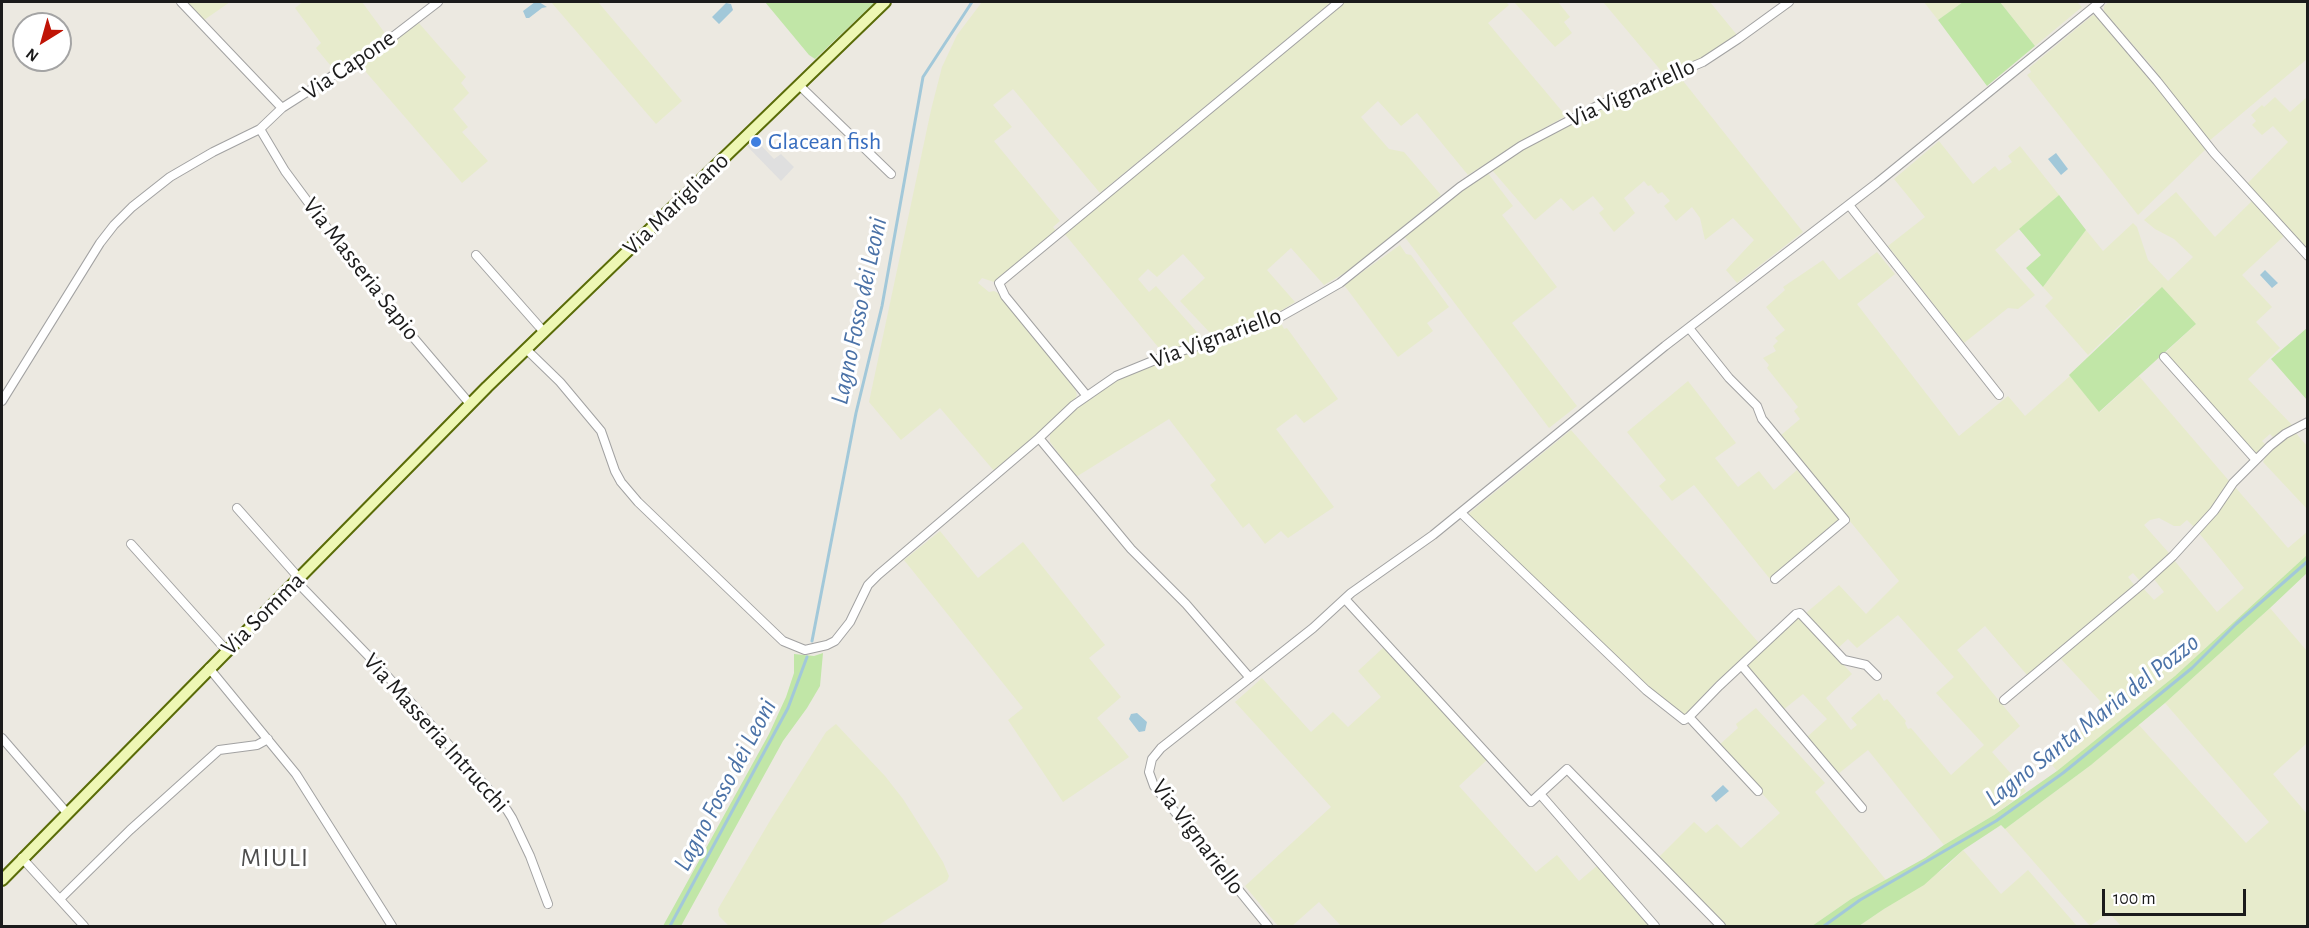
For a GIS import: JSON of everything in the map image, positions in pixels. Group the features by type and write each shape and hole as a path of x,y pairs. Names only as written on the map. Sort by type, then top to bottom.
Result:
{"street":[{"path":"181,2 282,108"},
{"name":"Via Capone","path":"2,401 4,390 114,225 171,177 213,152 260,129 282,108 390,39 438,2"},
{"name":"Via Marigliano","path":"526,349 885,2"},
{"path":"1087,396 1005,296 999,283 1339,2"},
{"name":"Via Vignariello","path":"526,349 560,382 601,431 621,482 650,514 783,641 805,650 817,648 835,640 842,633 850,622 862,594 878,575 1087,396 1128,370 1240,333 1282,316 1340,283 1460,187 1521,146 1597,106 1703,62 1789,2"},
{"path":"2097,4 2209,147 2307,256"},
{"name":"Via Vignariello","path":"1268,927 1154,786 1149,772 1152,759 1161,748 1389,564 1433,535 1547,440 1849,205 2097,4"},
{"path":"799,85 891,174"},
{"name":"Via Masseria Sapio","path":"260,129 285,171 373,290 470,404"},
{"path":"1849,205 1999,395"},
{"path":"476,255 544,332"},
{"path":"1689,328 1729,378 1757,406 1762,419 1845,520 1776,579"},
{"name":"Via Somma","path":"2,880 526,349"},
{"path":"2164,357 2256,460"},
{"path":"2004,700 2173,556 2214,511 2233,483 2256,460 2284,434 2307,422"},
{"path":"1039,438 1119,536 1185,604 1250,678"},
{"name":"Via Masseria Intrucchi","path":"237,508 297,579 381,669 513,818 548,904"},
{"path":"1461,513 1646,690 1684,720 1796,614 1800,613 1844,660 1866,664 1877,676"},
{"path":"131,544 227,651"},
{"path":"1345,599 1531,802 1567,768 1720,927"},
{"path":"1742,666 1862,808"},
{"path":"209,668 296,774 392,927"},
{"path":"1689,717 1758,791"},
{"path":"2,738 67,813"},
{"path":"60,899 130,830 219,750 257,745 268,739"},
{"path":"1540,794 1654,927"},
{"path":"22,858 84,927"}],"green space":[{"path":"186,2 230,2 204,20"},
{"path":"303,2 362,2 387,36 335,71 316,48 321,43 295,8"},
{"path":"551,2 598,2 682,101 656,124"},
{"path":"765,2 875,2 815,59 809,55"},
{"path":"982,2 1332,2 1100,193 1013,89 993,105 1012,127 994,141 1060,221 1053,227 1056,231 994,282 982,278 978,283 989,292 998,293 1074,385 1077,395 995,472 940,408 901,440 869,402 942,67 957,35"},
{"path":"1343,2 1506,2 1509,5 1488,23 1566,116 1468,175 1417,113 1401,126 1378,101 1361,117 1389,149 1404,152 1441,195 1361,262 1324,285 1291,248 1267,270 1295,302 1274,315 1214,337 1180,301 1205,278 1183,254 1157,277 1148,269 1138,279 1149,292 1156,286 1204,340 1163,353 1063,232"},
{"path":"1514,2 1558,2 1570,17 1564,22 1572,33 1555,47"},
{"path":"1603,2 1710,2 1737,35 1708,55 1667,74 1663,73"},
{"path":"1924,2 1963,2 1938,20"},
{"path":"1963,2 2000,2 2035,46 1987,86 1938,20"},
{"path":"2000,2 2077,2 2082,7 2035,46"},
{"path":"2109,2 2307,2 2307,59 2209,141 2154,72 2155,70 2104,12 2104,6"},
{"path":"2093,15 2098,17 2134,58 2206,149 2138,215 2027,75 2031,72 2029,68"},
{"path":"418,22 466,77 461,83 469,93 453,109 468,127 462,132 488,161 462,183 359,64"},
{"path":"1680,77 1803,232 1737,283 1726,270 1754,240 1733,218 1705,240 1700,218 1692,207 1676,221 1664,206 1670,201 1662,192 1658,194 1651,185 1648,186 1644,181 1624,198 1635,213 1614,232 1599,213 1604,209 1593,196 1573,211 1561,198 1535,220 1492,170 1493,167 1571,122"},
{"path":"2275,97 2290,112 2307,97 2307,249 2247,184 2288,142 2273,126 2262,135 2252,125 2256,121 2251,115"},
{"path":"1939,141 1973,184 1995,166 1999,171 2012,162 2008,156 2020,146 2059,195 1995,250 2035,295 2018,309 2008,308 1964,343 1888,246 1925,217 1894,179"},
{"path":"1487,172 1513,206 1502,215 1557,287 1512,323 1577,406 1549,428 1404,236"},
{"path":"2176,192 2215,237 2252,201 2285,235 2242,275 2272,307 2256,322 2280,348 2248,379 2292,425 2275,439 2270,434 2262,441 2266,445 2257,454 2163,355 2196,324 2143,303 2088,355 2045,306 2053,298 2043,287 2086,230 2103,251 2133,223 2137,227 2148,260 2168,281 2193,257 2174,239 2144,220"},
{"path":"2059,195 2086,230 2043,287 2026,268 2041,255 2019,229"},
{"path":"1400,245 1406,254 1411,255 1449,307 1427,323 1433,331 1398,357 1344,285"},
{"path":"1877,252 1895,274 1857,304 1959,436 2008,396 2025,416 2070,376 2100,412 2139,376 2230,482 2195,528 2187,520 2180,526 2174,526 2159,518 2150,520 2144,525 2169,553 2140,581 2133,573 2128,577 2135,586 2027,675 1985,626 1957,650 2020,726 1992,752 2026,791 1994,815 1944,845 1868,750 1838,774 1807,737 1827,719 1803,694 1783,710 1748,670 1749,663 1799,617 1852,674 1826,698 1851,730 1857,725 1851,718 1879,693 1884,701 1887,699 1906,721 1908,729 1911,728 1951,775 1984,745 1936,693 1954,677 1898,615 1857,648 1848,639 1837,649 1806,613 1839,585 1866,614 1899,581 1780,436 1800,419 1794,411 1798,407 1767,368 1769,365 1763,358 1776,351 1773,346 1778,341 1775,338 1785,330 1766,307 1785,290 1783,287 1823,260 1839,280"},
{"path":"2162,287 2196,324 2099,412 2069,375"},
{"path":"1281,323 1284,329 1287,328 1338,399 1304,423 1296,414 1276,429 1334,507 1288,538 1281,531 1265,544 1249,523 1243,528 1210,485 1216,480 1169,419 1076,477 1050,442 1050,432 1067,415 1119,379 1165,360"},
{"path":"2307,328 2307,400 2271,359"},
{"path":"1688,381 1736,443 1715,458 1738,487 1759,471 1774,490 1797,470 1839,519 1770,579 1694,485 1672,501 1659,486 1666,480 1627,432"},
{"path":"1571,430 1759,643 1756,649 1715,683 1685,715 1642,682 1467,515"},
{"path":"2295,432 2307,446 2307,509 2263,462 2268,452"},
{"path":"2235,487 2288,548 2307,532 2307,555 2175,676 2057,771 2048,760 2097,719 2100,701 2061,659 2064,656 2143,588 2154,600 2164,592 2154,579 2174,560 2217,612 2244,588 2199,533"},
{"path":"940,531 978,578 1023,542 1105,645 1089,658 1121,697 1097,718 1129,757 1063,802 1008,720 1023,708 904,560"},
{"path":"2307,555 2307,573 2165,703 2091,765 2005,829 2001,825 1963,850 1924,885 1859,926 1812,926 1851,899 1925,858 1994,815 2057,771 2175,676"},
{"path":"2270,608 2307,651 2307,743 2273,774 2307,814 2307,926 2121,926 2109,913 2090,926 2005,829 2091,765 2138,724 2246,843 2269,822 2165,703"},
{"path":"1385,646 1488,759 1459,786 1536,872 1557,855 1579,881 1598,865 1651,926 1341,926 1319,902 1292,926 1278,926 1245,886 1331,807 1235,702 1262,678 1311,732 1333,712 1348,727 1381,697 1358,671"},
{"path":"823,653 820,686 783,741 681,926 663,926 769,734 794,673 794,654 814,656"},
{"path":"1756,708 1825,783 1815,792 1886,880 1851,899 1812,926 1725,926 1659,857 1694,822 1706,833 1717,824 1741,848 1780,813 1718,746 1738,728 1736,724"},
{"path":"836,724 885,776 903,799 943,862 949,876 947,881 877,926 729,926 719,916 718,909 826,732"},
{"path":"1963,850 2001,894 2028,870 2077,926 1859,926 1946,867"}],"shaded area":[{"path":"755,139 774,159 781,154 794,167 781,181 747,146"}],"water":[{"path":"535,2 547,7 526,18 523,11"},
{"path":"726,3 731,4 733,10 719,24 712,17"},
{"path":"2056,153 2068,169 2061,175 2048,159"},
{"path":"2265,270 2278,283 2272,288 2260,275"},
{"path":"1137,713 1147,722 1145,731 1139,732 1129,719 1131,714"},
{"path":"1723,785 1729,791 1716,802 1711,796"}],"waterway":[{"name":"Lagno Fosso dei Leoni","path":"812,641 856,413 882,306 923,77 972,2"},
{"name":"Lagno Santa Maria del Pozzo","path":"1824,926 1860,900 1996,821 2063,773 2192,668 2236,624 2308,561"},
{"name":"Lagno Fosso dei Leoni","path":"670,926 788,708 807,657"}],"place":[{"name":"Glacean fish","path":"756,142"}],"district":[{"name":"MIULI","path":"275,858"}]}
